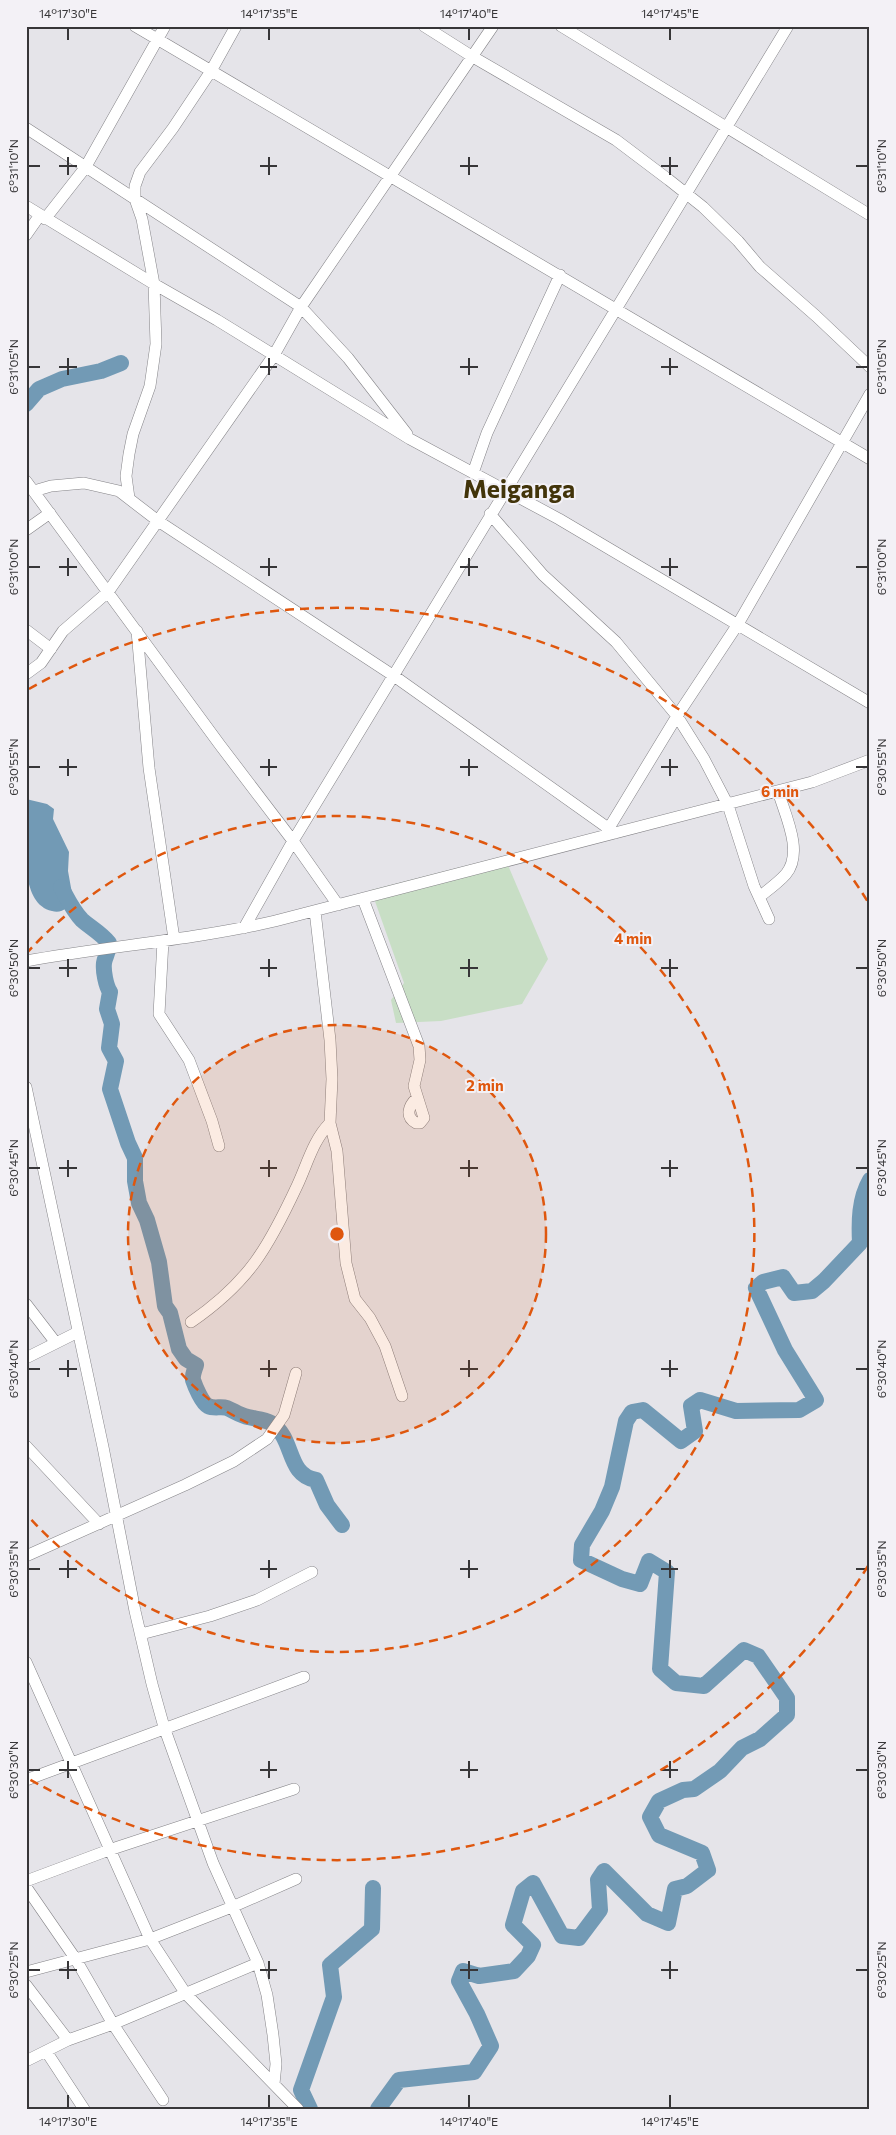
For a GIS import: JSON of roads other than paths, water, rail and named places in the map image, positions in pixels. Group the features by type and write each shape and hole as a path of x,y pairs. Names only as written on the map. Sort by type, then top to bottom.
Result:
{"street":[{"path":"135,26 870,459"},
{"path":"26,235 85,168 165,26"},
{"path":"129,498 126,476 129,454 133,434 150,386 156,352 154,284 142,219 135,199 135,186 140,172 173,128 211,71 236,26"},
{"path":"424,26 473,58 616,140 686,193 738,241 760,267 816,316 870,368"},
{"path":"26,674 41,663 63,630 108,592 274,355 301,307 473,58 493,26"},
{"path":"561,26 870,215"},
{"path":"244,928 293,841 490,514 788,26"},
{"path":"26,128 301,307 348,358 410,439"},
{"path":"26,206 217,320 410,439 559,519 870,703"},
{"path":"473,473 487,433 560,275"},
{"path":"612,831 677,716 738,624 870,394"},
{"path":"26,480 293,841 338,905"},
{"path":"34,491 51,486 84,483 119,491 158,521 394,676 612,831"},
{"path":"26,530 50,513"},
{"path":"490,514 543,574 616,642 677,716 704,759 728,805 758,897 769,919"},
{"path":"26,630 51,649"},
{"path":"136,631 149,768 169,940 159,1014 181,1047 196,1075 219,1146"},
{"path":"26,961 244,928 363,899 612,831 728,805 830,777 870,760"},
{"path":"758,897 786,874 791,866 793,857 790,831 778,791"},
{"path":"363,899 419,1046 420,1060 414,1086 416,1098"},
{"path":"315,911 330,1040 332,1079 330,1123 337,1151 346,1263 355,1299 370,1318 385,1346 402,1396"},
{"path":"26,1087 30,1128 78,1332 117,1514 140,1634 164,1728 232,1907 258,1963 267,1995 273,2035 276,2064 275,2085"},
{"path":"191,1322 227,1295 256,1262 275,1233 317,1139 330,1123"},
{"path":"26,1304 56,1344"},
{"path":"26,1358 78,1332"},
{"path":"26,1556 234,1461 266,1439 284,1415 296,1373"},
{"path":"26,1446 98,1524"},
{"path":"140,1634 210,1616 258,1600 312,1572"},
{"path":"26,1662 73,1762 109,1850 150,1939 186,1994 298,2108"},
{"path":"26,1780 304,1677"},
{"path":"26,1881 197,1819 294,1789"},
{"path":"26,1972 150,1939 232,1907 296,1879"},
{"path":"26,1887 75,1958 113,2024 163,2100"},
{"path":"26,2061 68,2040 113,2024 258,1963"},
{"path":"26,1984 68,2040"},
{"path":"46,2051 84,2109"}],"water":[{"path":"26,799 47,804 54,809 53,819 69,852 68,871 73,899 67,907 59,912 42,906 30,888 26,862"}],"waterway":[{"path":"26,404 39,389 62,379 101,371 121,363"},
{"path":"61,887 79,916 109,943 104,970 110,992 107,1009 112,1024 109,1048 116,1061 110,1089 135,1158 135,1181 139,1203 147,1220 159,1262 165,1306 170,1313 179,1349 186,1359 196,1365 193,1380 197,1390 203,1402 208,1406 227,1408 243,1416 266,1421 279,1430 295,1464 306,1477 316,1480 327,1505 342,1525"},
{"path":"378,2109 399,2080 474,2072 491,2046 477,2014 459,1981 463,1971 479,1976 514,1971 528,1956 533,1945 513,1925 523,1891 533,1883 562,1936 579,1938 600,1910 598,1880 604,1871 647,1914 668,1923 675,1889 687,1886 708,1870 702,1853 659,1835 650,1817 659,1801 683,1790 694,1789 720,1771 742,1748 760,1739 787,1715 787,1698 758,1656 744,1650 704,1686 676,1683 660,1669 667,1572 649,1561 640,1584 622,1579 581,1560 582,1545 602,1511 612,1487 626,1421 632,1412 643,1410 681,1441 695,1431 691,1406 700,1400 736,1411 799,1410 816,1400 785,1350 756,1288 763,1282 783,1277 794,1293 812,1291 824,1281 860,1243 862,1203 870,1180"},
{"path":"310,2109 301,2090 334,1997 330,1965 372,1929 373,1888"}],"district":[{"name":"Meiganga","path":"519,488"}]}
